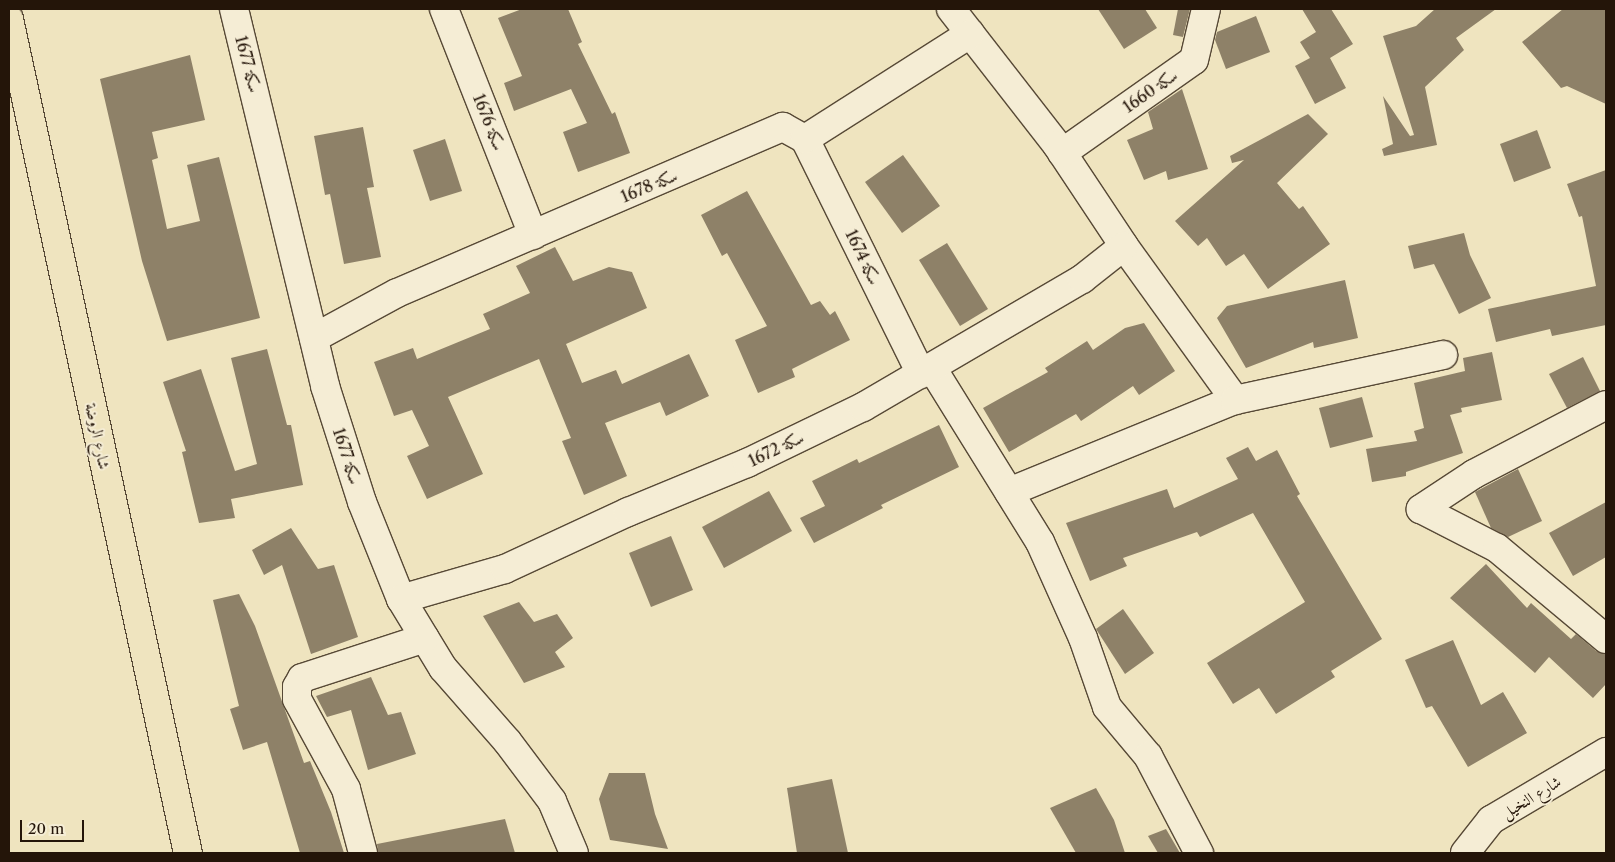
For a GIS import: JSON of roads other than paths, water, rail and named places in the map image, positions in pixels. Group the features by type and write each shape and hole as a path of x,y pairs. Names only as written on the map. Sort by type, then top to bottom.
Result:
{"main road":[{"name":"شارع الروضة","path":"9,19 188,853"}],"street":[{"name":"سكة 1677","path":"234,9 325,386 362,502 401,599 443,668 507,741 552,801 574,853"},
{"name":"سكة 1676","path":"444,9 533,234"},
{"path":"951,9 1062,153 1124,246 1235,400"},
{"name":"سكة 1660","path":"1062,153 1194,60 1206,9"},
{"path":"805,139 970,34"},
{"name":"سكة 1678","path":"314,338 398,293 783,127 805,139"},
{"name":"سكة 1674","path":"805,139 927,371 1009,492 1040,542 1083,638 1106,707 1148,756 1200,853"},
{"name":"سكة 1672","path":"401,599 505,569 628,512 747,463 864,407 1082,279 1124,246"},
{"path":"1009,492 1235,400 1443,355"},
{"path":"1606,405 1474,474 1421,509 1497,548 1606,639"},
{"path":"363,853 346,789 297,699 297,687 302,678 425,638"},
{"name":"شارع النخيل","path":"1466,853 1491,820 1606,752"}]}
